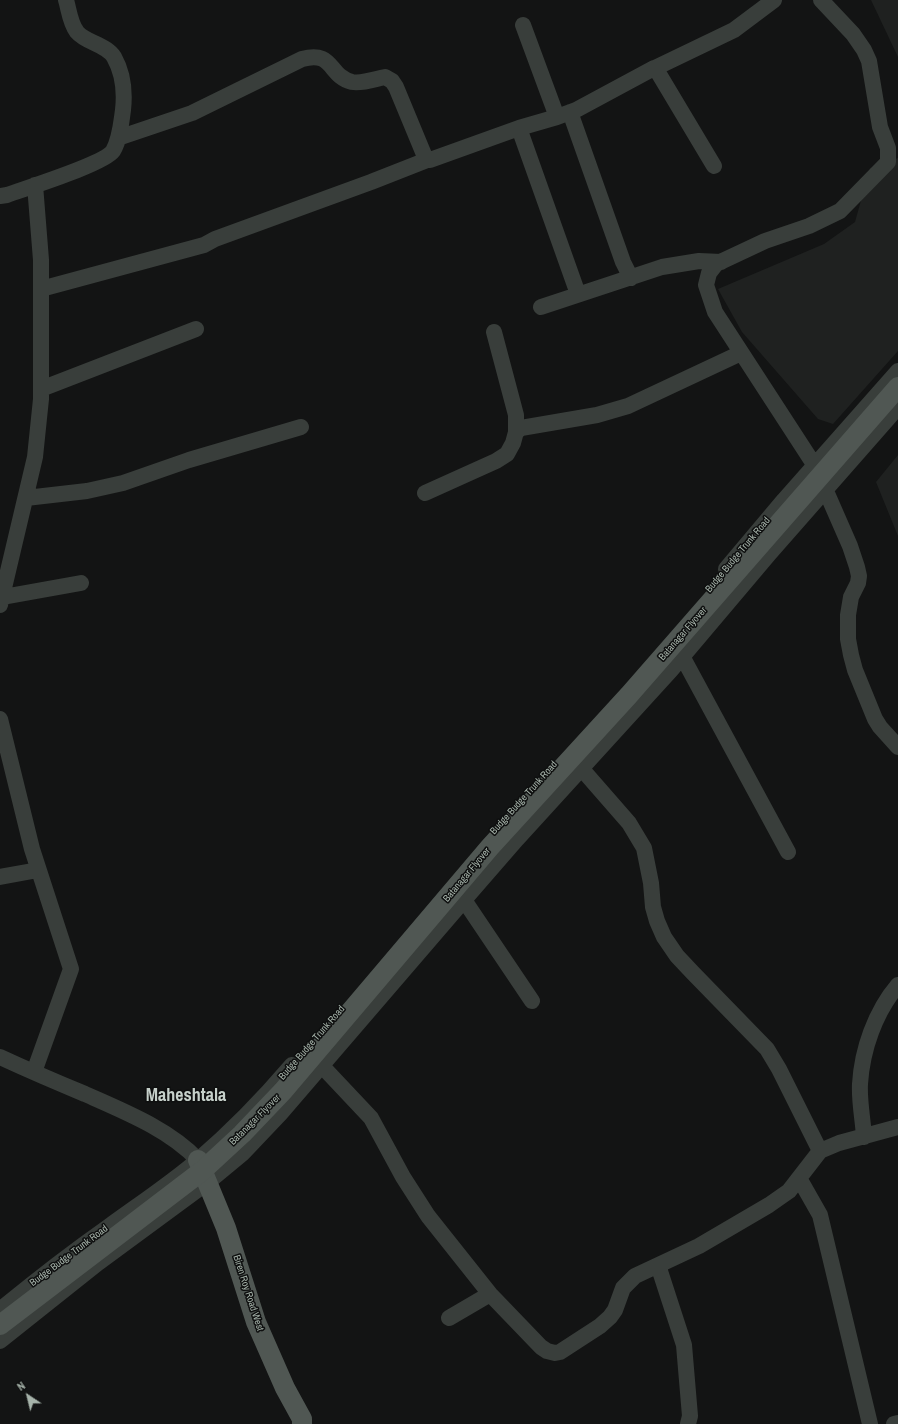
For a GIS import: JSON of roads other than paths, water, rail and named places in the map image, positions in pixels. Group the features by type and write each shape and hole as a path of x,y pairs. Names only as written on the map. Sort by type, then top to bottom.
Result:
{"main road":[{"name":"Batanagar Flyover","path":"0,1325 202,1172 268,1107 490,847 629,695 898,387"},
{"name":"Biren Roy Road West","path":"198,1160 226,1228 256,1322 285,1388 302,1419 302,1424"}],"street":[{"path":"0,196 92,164 108,156 113,151 118,138 123,104 123,83 120,70 114,56 108,50 77,32 73,26 66,0"},
{"path":"41,289 204,245 427,160 519,128 563,115 734,30 774,0"},
{"path":"822,0 853,34 864,50 869,61 880,127 888,148 888,162 840,211 810,226 765,241 716,264 709,273 706,285 715,312 815,466 850,546 859,576 858,583 851,597 848,615 848,639 855,670 877,723 892,742 898,747"},
{"path":"523,25 563,115 623,262 631,278"},
{"path":"118,138 192,113 302,59 311,56 319,56 343,78 352,82 365,82 385,77 392,81 427,160"},
{"path":"655,68 714,166"},
{"path":"519,128 578,294"},
{"path":"35,185 41,260 41,389 35,457 1,601 81,583"},
{"path":"541,308 578,294 662,267 699,261 721,262"},
{"path":"41,389 196,329"},
{"path":"425,493 496,461 506,454 513,443 516,432 516,415 494,332"},
{"path":"516,432 522,428 597,415 628,406 741,353"},
{"name":"Budge Budge Trunk Road","path":"0,1310 59,1262 174,1180 225,1136 282,1077 446,884 628,682 898,371"},
{"path":"0,1341 98,1263 208,1182 243,1152 280,1114 464,900 682,656 898,407"},
{"path":"26,498 87,490 123,483 188,460 301,427"},
{"path":"682,656 788,852"},
{"path":"0,719 32,849 71,969 34,1072"},
{"path":"581,768 629,823 644,848 648,865 653,907 657,921 664,936 677,956 767,1049 779,1069 820,1151"},
{"path":"0,877 38,870"},
{"path":"464,900 532,1000"},
{"path":"864,1137 860,1086 865,1049 874,1024 898,985"},
{"path":"0,1057 120,1110 145,1123 174,1139 189,1150 198,1160"},
{"path":"322,1066 371,1118 421,1206 490,1294 541,1347 547,1351 555,1353 560,1352 600,1326 610,1317 615,1310 623,1288 635,1276 699,1246 769,1205 789,1191 820,1151 839,1143 898,1127"},
{"path":"799,1178 820,1215 870,1424"},
{"path":"658,1265 684,1345 690,1416 688,1424"},
{"path":"449,1318 490,1294"},
{"path":"894,1424 898,1423"}],"district":[{"name":"Maheshtala","path":"186,1096"}]}
